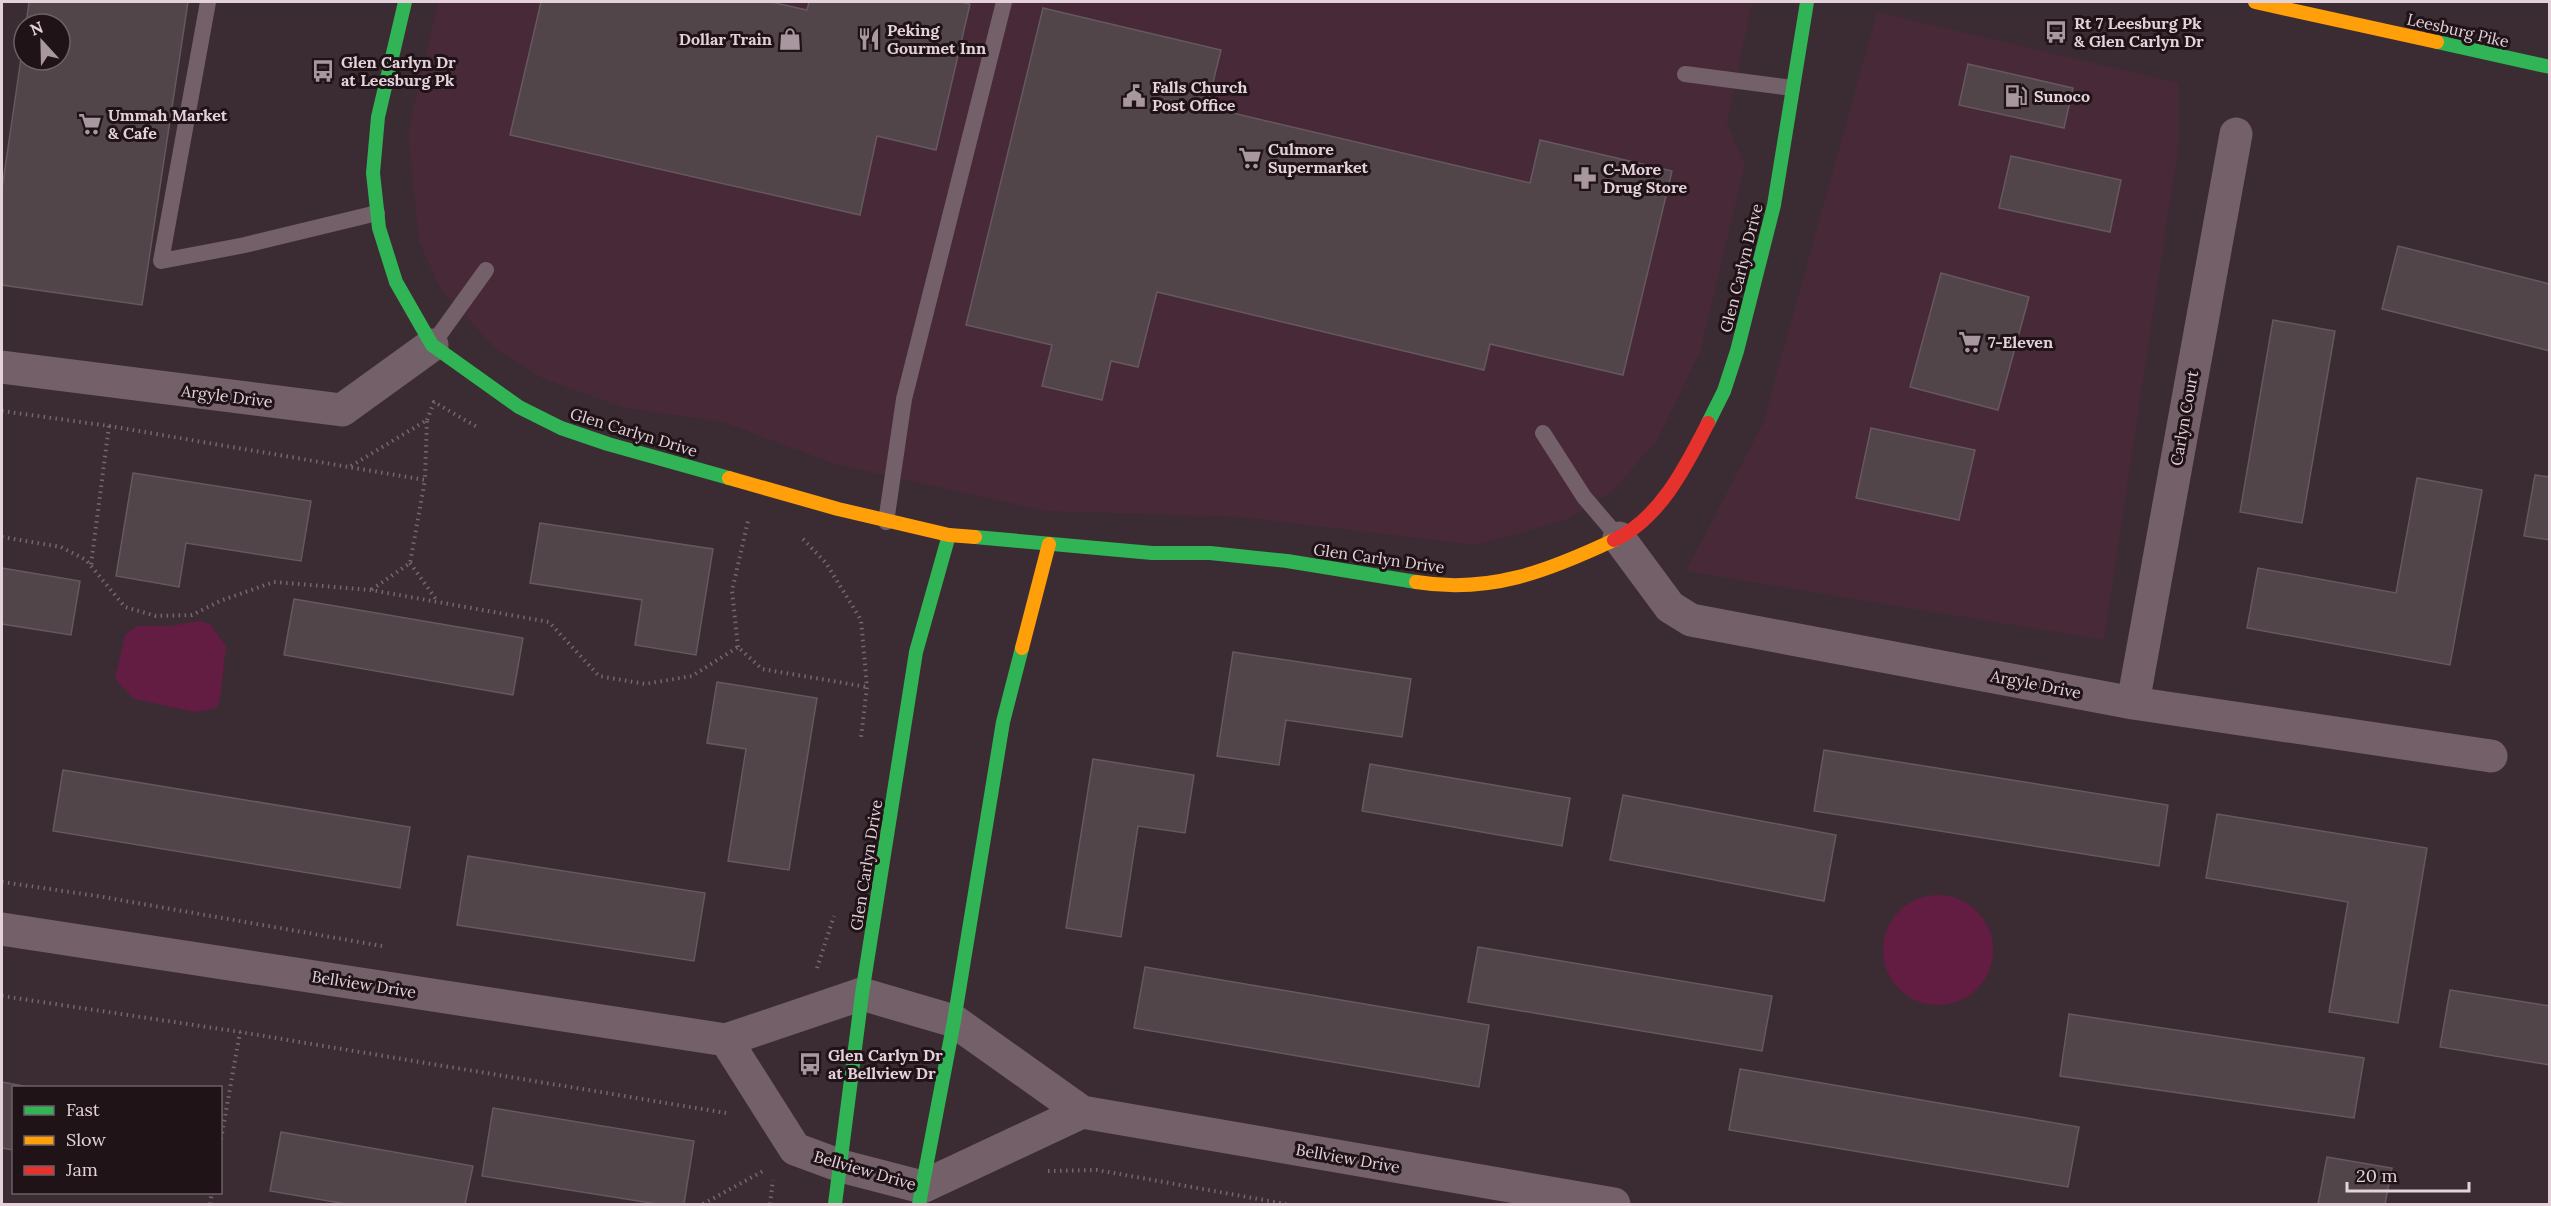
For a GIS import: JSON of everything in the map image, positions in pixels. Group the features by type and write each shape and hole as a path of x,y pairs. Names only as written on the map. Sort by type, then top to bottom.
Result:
{"street":[{"path":"405,2 378,117 373,172 379,228 396,282 432,345"},
{"name":"Glen Carlyn Drive","path":"432,345 519,407 561,428 608,444 886,522 949,535 1152,553 1210,553 1287,561 1427,584 1464,586 1520,578 1556,567 1619,538 1651,513 1684,469 1724,391 1737,351 1774,205 1807,2"},
{"name":"Leesburg Pike","path":"2254,2 2550,67"},
{"name":"Carlyn Court","path":"2133,703 2236,134"},
{"name":"Argyle Drive","path":"2,367 342,410 432,345"},
{"name":"Glen Carlyn Drive","path":"836,1204 862,994 916,652 949,535"},
{"name":"Argyle Drive","path":"1619,538 1670,607 1691,620 2133,703 2491,756"},
{"path":"921,1196 954,1022 1003,722 1049,544"},
{"name":"Bellview Drive","path":"2,928 726,1040 862,994 954,1022 1082,1112 1614,1204"},
{"name":"Bellview Drive","path":"726,1040 795,1149 921,1196 1082,1112"}],"lane":[{"path":"208,2 161,261 245,245 377,213"},
{"path":"886,522 904,399 1004,2"},
{"path":"1685,74 1792,88"},
{"path":"432,345 486,270"},
{"path":"1543,433 1584,497 1619,538"}],"path":[{"path":"371,590 410,563 425,480 427,420 434,402 480,429"},
{"path":"2,411 109,426 425,480"},
{"path":"351,467 427,420"},
{"path":"91,566 109,426"},
{"path":"751,512 732,591 738,647 762,669 867,687"},
{"path":"798,533 826,563 861,620 867,687 860,744"},
{"path":"2,536 61,547 86,560 125,607 156,616 192,615 220,601 274,582 371,590 549,622 599,676 645,684 692,676 738,647"},
{"path":"410,563 438,602"},
{"path":"2,882 97,896 392,948"},
{"path":"810,973 818,968 834,914"},
{"path":"2,996 240,1032 734,1114"},
{"path":"222,1134 240,1032"},
{"path":"703,1204 775,1165"},
{"path":"1043,1171 1096,1170 1286,1204"},
{"path":"770,1204 774,1175"}],"shaded area":[{"path":"438,2 1752,2 1727,124 1745,165 1700,352 1657,440 1613,491 1566,520 1475,545 1240,517 1046,511 835,464 723,422 625,408 544,379 495,348 441,290 419,241 408,133"},
{"path":"1877,12 2178,83 2178,149 2104,640 1686,571 1763,423"},
{"path":"199,621 210,624 226,646 217,708 195,712 134,699 115,679 125,635 137,626 170,626"},
{"path":"1938,895 1959,899 1977,911 1989,929 1993,950 1989,971 1977,989 1959,1001 1938,1005 1917,1001 1899,989 1887,971 1883,950 1887,929 1899,911 1917,899"}],"building":[{"name":"Ummah Market & Cafe","path":"29,2 188,2 142,305 2,285 2,189 19,72 72,72 72,12 28,12"},
{"path":"541,2 771,2 807,10 809,2 960,2 970,4 936,150 877,136 860,215 510,135"},
{"path":"1043,8 1221,50 1207,107 1530,183 1540,140 1672,171 1623,375 1490,344 1484,370 1157,292 1138,367 1111,361 1102,400 1042,386 1052,345 966,325"},
{"name":"Sunoco","path":"1968,64 2073,88 2064,128 1959,105"},
{"path":"2011,156 2121,180 2110,232 1999,208"},
{"path":"2398,246 2550,284 2550,351 2382,309"},
{"name":"7-Eleven","path":"1941,273 2029,297 1998,410 1910,387"},
{"path":"2273,320 2335,331 2302,523 2240,512"},
{"path":"1871,428 1975,450 1959,520 1856,498"},
{"path":"133,473 311,501 301,561 186,543 179,587 116,576"},
{"path":"2535,475 2550,477 2550,540 2524,536"},
{"path":"2417,478 2482,490 2450,665 2247,628 2258,568 2396,593"},
{"path":"540,523 713,549 696,655 635,645 642,600 530,583"},
{"path":"2,568 80,581 71,635 2,624"},
{"path":"294,599 523,638 513,695 284,655"},
{"path":"1233,652 1411,679 1402,737 1286,720 1279,765 1217,756"},
{"path":"717,682 817,698 789,870 728,861 746,749 707,743"},
{"path":"1824,750 2168,805 2159,866 1814,811"},
{"path":"1093,759 1194,775 1185,833 1138,826 1121,937 1066,928"},
{"path":"1370,764 1570,798 1562,846 1362,811"},
{"path":"63,770 410,827 400,888 53,831"},
{"path":"1623,795 1836,835 1824,901 1610,860"},
{"path":"2217,814 2427,848 2398,1023 2329,1012 2348,902 2206,878"},
{"path":"468,856 705,893 694,961 457,925"},
{"path":"1478,947 1772,996 1762,1051 1468,1002"},
{"path":"1145,967 1489,1025 1479,1087 1134,1028"},
{"path":"2450,990 2550,1006 2550,1065 2440,1047"},
{"path":"2069,1014 2364,1058 2354,1118 2060,1076"},
{"path":"1740,1069 2079,1127 2068,1187 1729,1130"},
{"path":"2,1082 23,1086 12,1086 12,1150 2,1148"},
{"path":"493,1108 694,1141 684,1204 657,1204 482,1176"},
{"path":"281,1132 473,1166 465,1204 346,1204 270,1191"},
{"path":"2327,1157 2392,1168 2385,1204 2318,1204"}],"traffic: fast":[{"path":"405,2 378,117 373,173 379,228 396,282 432,345 519,407 561,428 608,444 729,478"},
{"path":"1708,423 1724,391 1737,351 1774,205 1807,2"},
{"path":"2437,42 2550,67"},
{"path":"835,1204 862,994 916,652 949,535"},
{"path":"975,537 1152,553 1210,553 1287,561 1416,582"},
{"path":"919,1204 954,1021 1003,722 1022,648"}],"traffic: slow":[{"path":"2255,2 2437,42"},
{"path":"729,478 838,509 949,535 975,537"},
{"path":"1416,582 1469,585 1518,577 1566,561 1614,540"},
{"path":"1022,648 1049,544"}],"traffic: jam":[{"path":"1614,540 1630,531 1658,505 1681,473 1708,423"}],"place":[{"name":"Rt 7 Leesburg Pk & Glen Carlyn Dr","path":"2056,32"},
{"name":"Dollar Train","path":"790,39"},
{"name":"Peking Gourmet Inn","path":"869,39"},
{"name":"Glen Carlyn Dr at Leesburg Pk","path":"323,71"},
{"name":"Falls Church Post Office","path":"1134,96"},
{"name":"Sunoco","path":"2016,96"},
{"name":"Ummah Market & Cafe","path":"90,124"},
{"name":"Culmore Supermarket","path":"1250,158"},
{"name":"C-More Drug Store","path":"1585,178"},
{"name":"7-Eleven","path":"1970,342"},
{"name":"Glen Carlyn Dr at Bellview Dr","path":"810,1064"}]}
